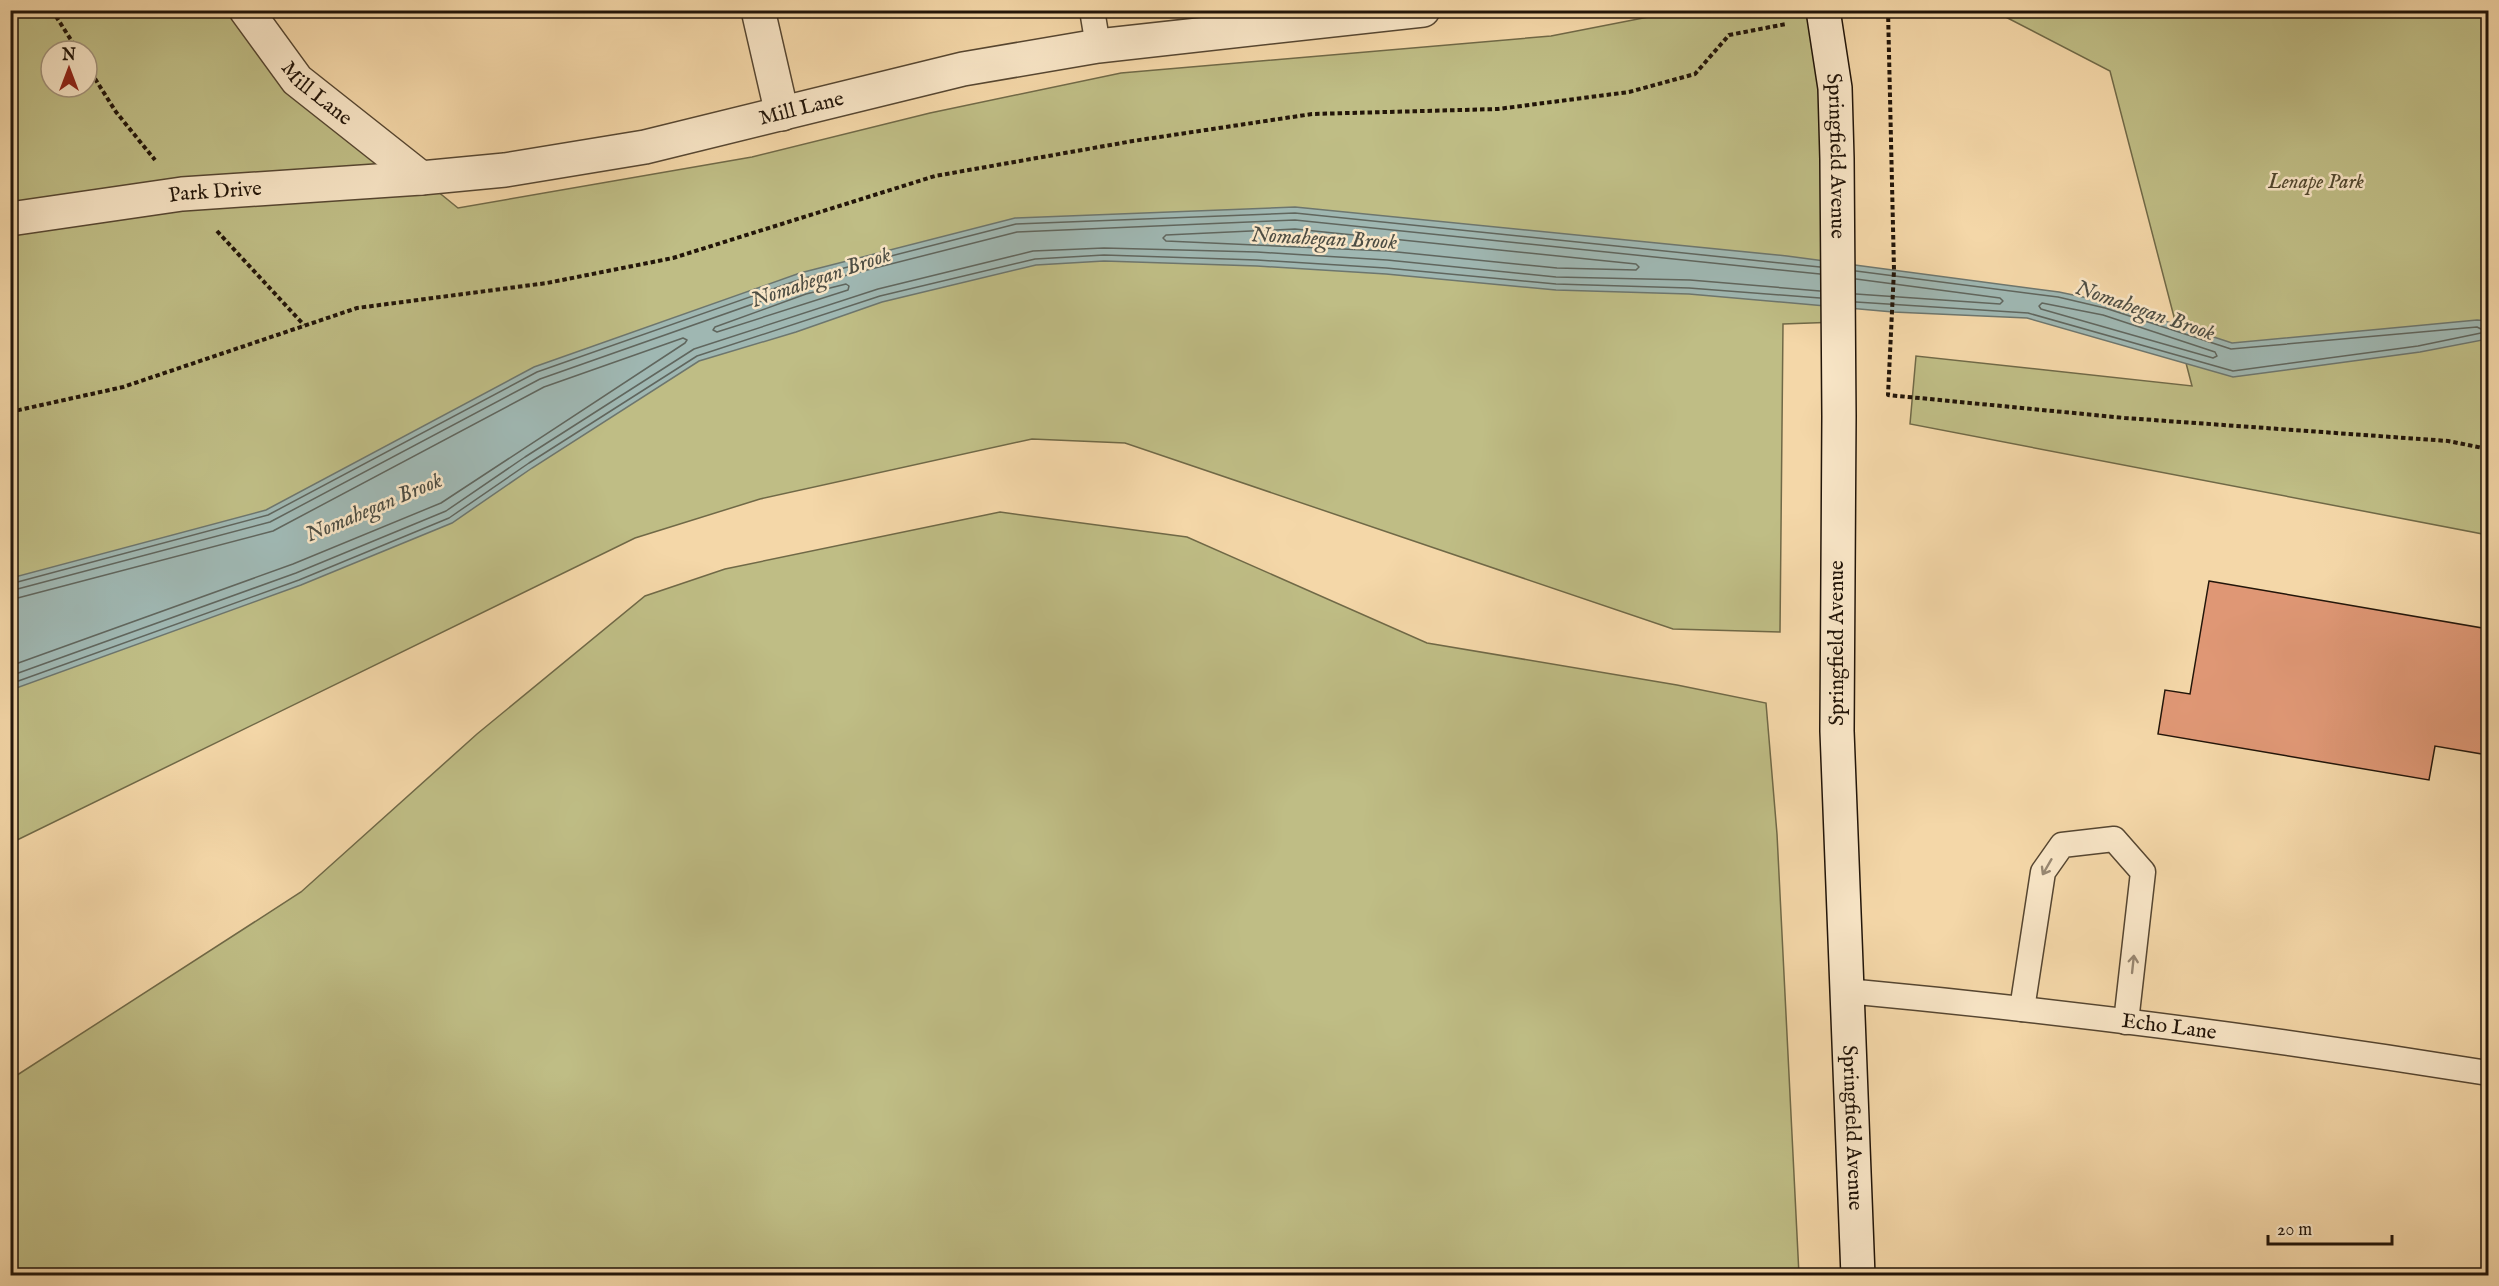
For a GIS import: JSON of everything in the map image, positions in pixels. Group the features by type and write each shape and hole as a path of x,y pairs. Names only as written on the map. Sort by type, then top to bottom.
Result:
{"street":[{"name":"Mill Lane","path":"246,10 297,80 421,178 505,170 645,147 963,69 1098,46 1423,10"},
{"path":"758,10 782,114"},
{"name":"Springfield Avenue","path":"1823,13 1835,88 1838,322 1837,731 1858,1275"},
{"name":"Park Drive","path":"10,219 182,194 421,178"}],"lane":[{"path":"1092,10 1098,46"},
{"path":"2022,1009 2043,872 2062,845 2114,839 2143,872 2126,1022"},
{"name":"Echo Lane","path":"1847,991 2126,1022 2366,1053 2488,1073"}],"path":[{"path":"52,10 70,39"},
{"path":"1888,10 1894,250 1893,332 1888,395 2125,418 2448,441 2488,449"},
{"path":"10,412 123,387 357,308 547,283 673,258 935,176 1133,141 1312,114 1498,109 1629,92 1695,74 1729,35 1823,13"}],"green space":[{"path":"11,11 246,11 421,178 458,208 752,157 930,113 1121,73 1551,36 1679,11 1823,11 1838,322 1783,324 1780,632 1673,629 1125,443 1032,439 760,499 635,538 11,843"},
{"name":"Lenape Park","path":"1994,11 2488,11 2488,535 1910,424 1916,356 2192,386 2110,71"},
{"path":"1000,512 1187,537 1427,643 1677,685 1766,703 1777,834 1799,1275 11,1275 11,1079 301,892 477,734 645,596 725,569"}],"water":[{"name":"Nomahegan Brook","path":"1295,207 1787,256 2059,292 2107,302 2232,343 2477,320 2488,321 2488,339 2420,352 2233,377 2027,318 1893,312 1689,294 1556,290 1386,274 1257,266 1104,261 1036,265 882,302 796,332 699,361 532,468 452,523 301,585 11,690 11,578 266,510 534,367 800,273 1015,218"}],"building":[{"path":"2209,581 2488,629 2488,755 2435,746 2429,780 2158,734 2165,690 2190,694"}]}
